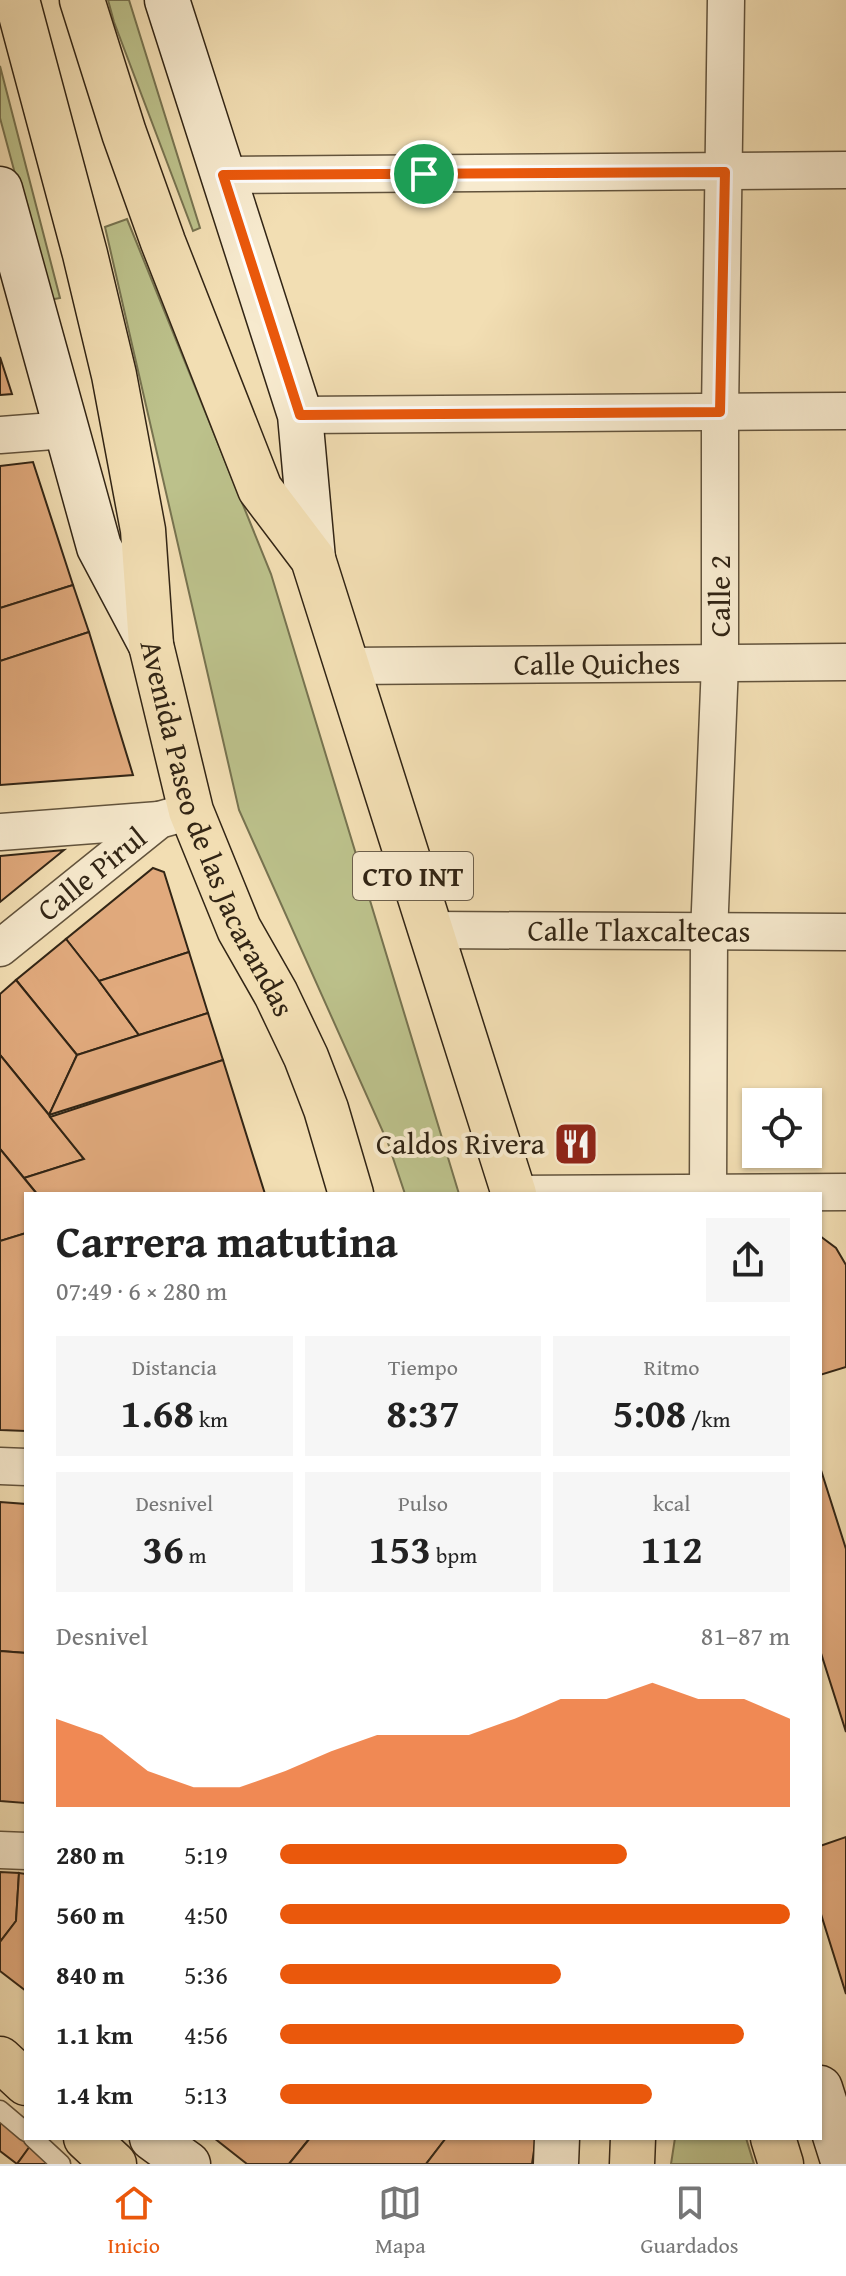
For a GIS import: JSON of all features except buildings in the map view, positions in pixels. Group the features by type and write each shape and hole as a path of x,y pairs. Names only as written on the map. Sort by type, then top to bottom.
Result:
{"main road":[{"path":"17,0 114,375 143,530 151,645"},
{"name":"CTO INT","path":"82,0 158,229 260,489 313,559"},
{"name":"CTO INT","path":"167,0 300,415 313,559 513,1192"},
{"name":"Avenida Paseo de las Jacarandas","path":"0,189 99,547 151,645 175,815 276,994 306,1057 326,1109 350,1192"},
{"path":"0,2058 24,2066"},
{"path":"0,2058 24,2081"},
{"path":"822,2094 844,2164"},
{"path":"88,2140 114,2164"},
{"path":"155,2140 188,2164"},
{"path":"556,2164 557,2140"},
{"path":"632,2164 633,2140"},
{"path":"774,2140 781,2164"}],"street":[{"name":"Calle 2","path":"708,1192 709,934 720,664 726,0"},
{"path":"223,175 846,170"},
{"path":"300,415 846,411"},
{"path":"0,435 66,430"},
{"name":"Calle Quiches","path":"347,666 846,662"},
{"path":"0,832 175,815"},
{"name":"Calle Pirul","path":"0,948 175,815"},
{"name":"Calle Tlaxcaltecas","path":"431,930 709,934 846,932"},
{"path":"708,1192 846,1192"},
{"path":"0,1466 24,1467"},
{"path":"0,1850 24,1851"}],"lane":[{"path":"0,2110 24,2130"},
{"path":"35,2140 61,2164"}],"green space":[{"path":"108,0 129,0 200,228 193,231 114,22"},
{"path":"0,66 60,298 49,300 0,118"},
{"path":"127,219 271,574 458,1192 404,1192 388,1143 239,810 105,227"},
{"path":"675,2140 747,2140 754,2164 671,2164"}],"place":[{"name":"Caldos Rivera","path":"576,1144"}],"route":[{"path":"725,172 720,412 300,415 223,175 424,174 725,172"}]}
